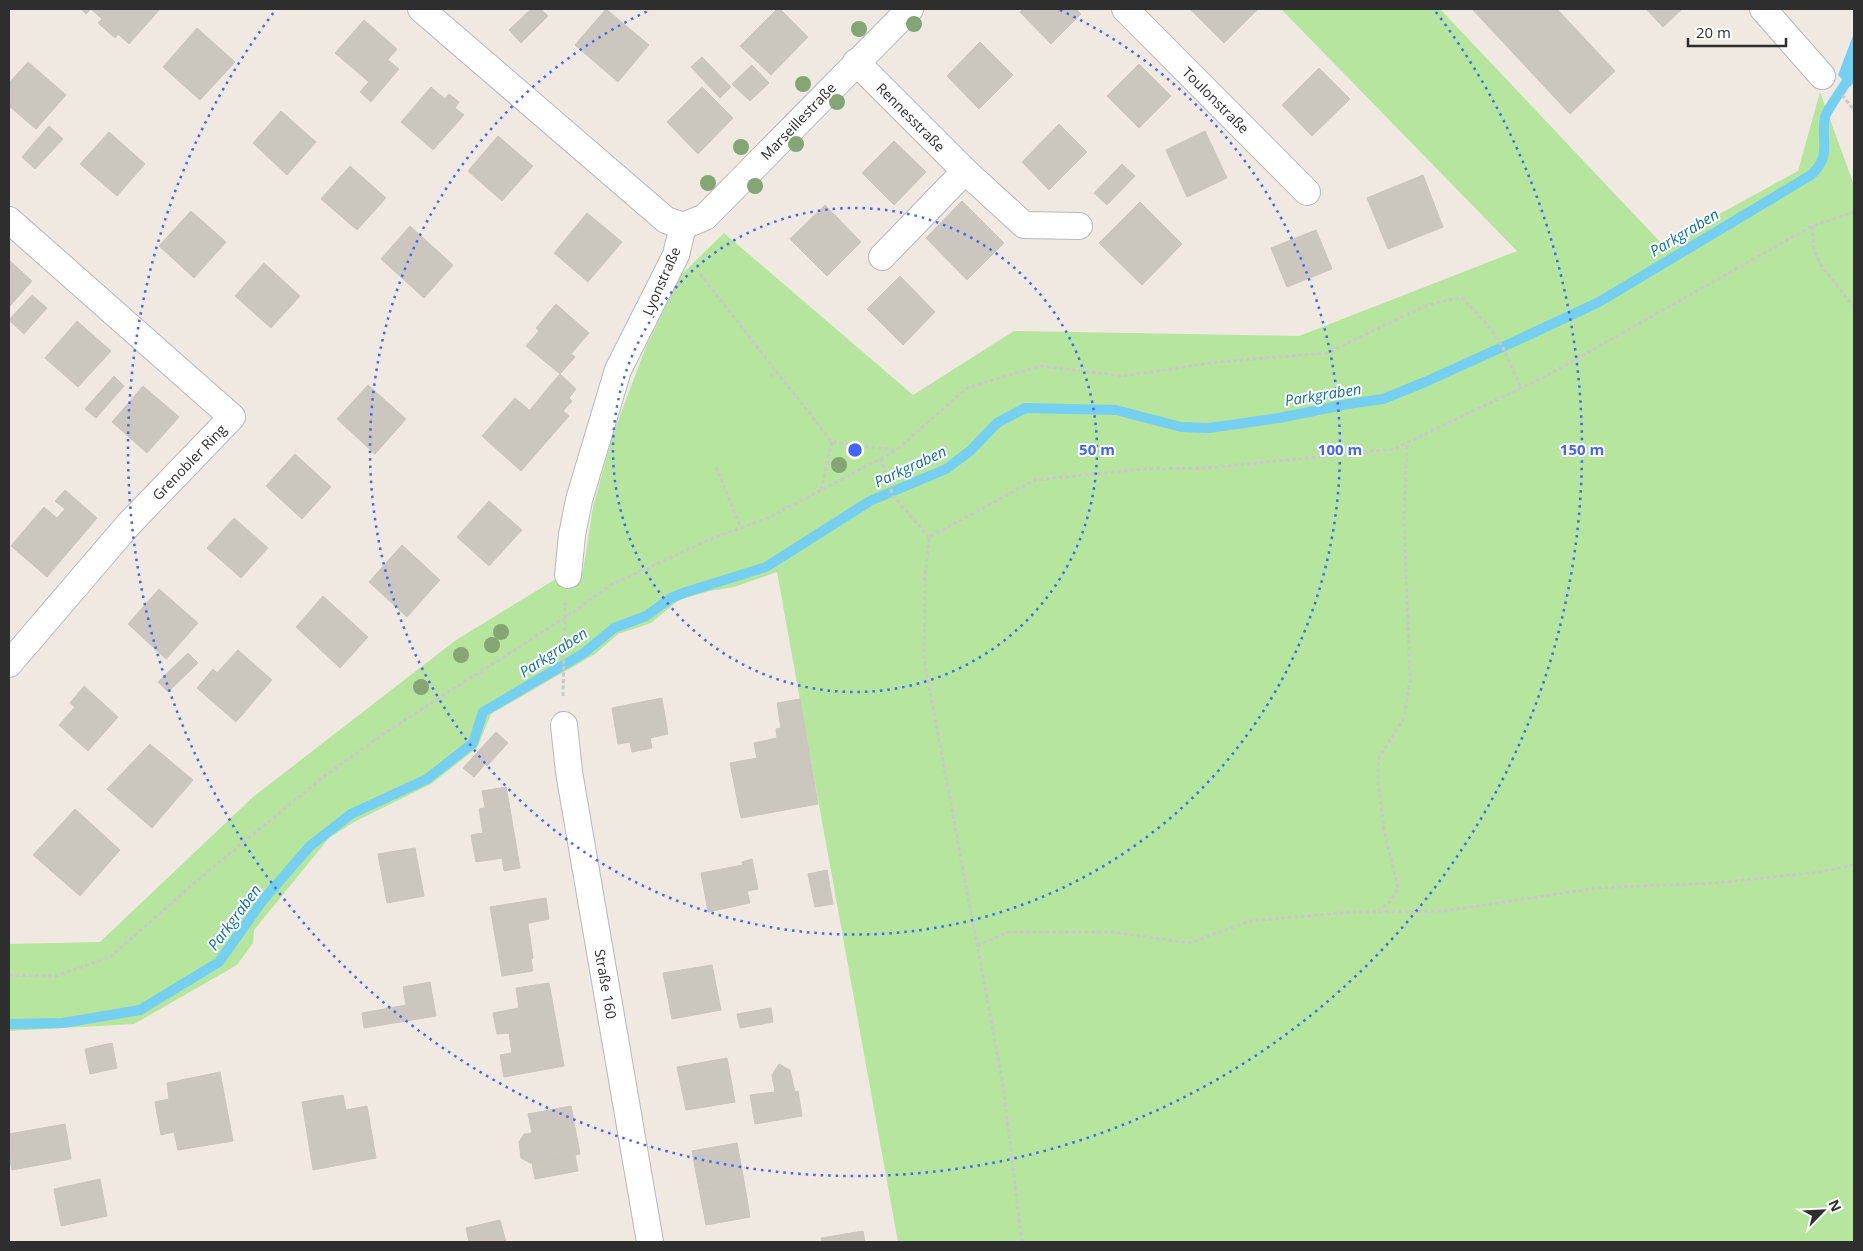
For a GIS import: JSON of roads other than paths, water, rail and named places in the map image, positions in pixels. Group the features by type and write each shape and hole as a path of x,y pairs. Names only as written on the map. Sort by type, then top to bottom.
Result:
{"street":[{"path":"421,9 666,220 683,226"},
{"name":"Marseillestraße","path":"683,226 705,217 910,9"},
{"name":"Toulonstraße","path":"1125,9 1307,192"},
{"path":"1763,9 1822,76"},
{"name":"Rennesstraße","path":"856,62 966,171 1024,225 1078,226"},
{"path":"882,257 966,171"},
{"name":"Grenobler Ring","path":"9,220 232,417 128,525 9,664"},
{"name":"Lyonstraße","path":"568,575 572,535 579,500 618,370 676,255 683,226"},
{"name":"Straße 160","path":"564,725 569,772 650,1242"}],"water":[{"path":"1854,33 1854,82 1850,87 1838,75"}],"waterway":[{"name":"Parkgraben","path":"9,1024 63,1023 140,1010 219,962 263,900 310,846 351,814 427,779 473,743 483,712 584,653 614,628 646,616 671,598 766,567 870,501 946,469 970,451 997,423 1025,408 1116,410 1181,427 1209,428 1279,418 1383,399 1425,382 1599,302 1811,175 1818,168 1824,154 1825,117 1854,70"}]}
